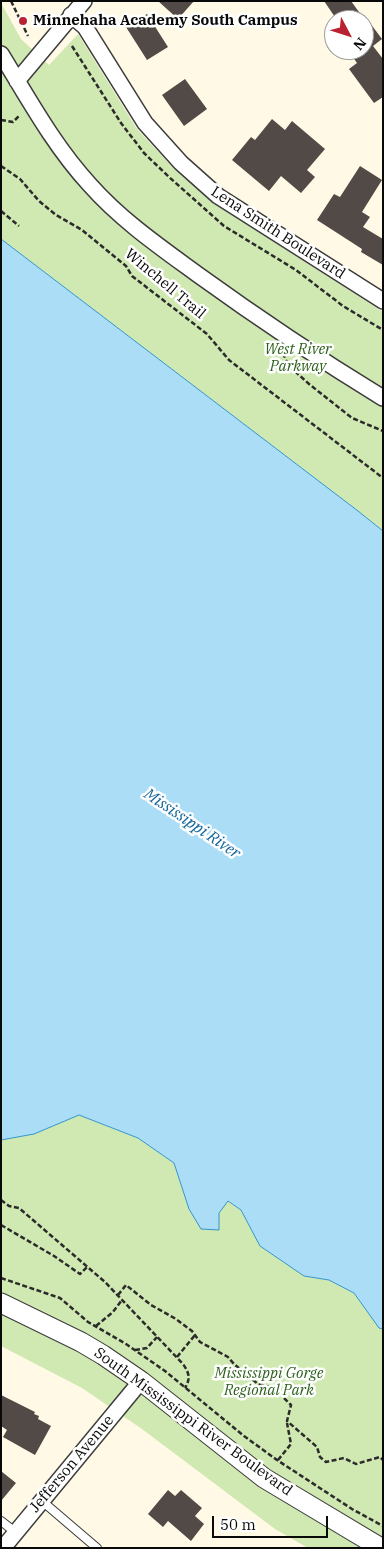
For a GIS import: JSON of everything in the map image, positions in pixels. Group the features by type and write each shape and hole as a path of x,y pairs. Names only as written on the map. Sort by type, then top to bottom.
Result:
{"street":[{"path":"17,81 84,1"},
{"name":"Lena Smith Boulevard","path":"71,16 86,27 145,123 181,163 218,196 383,301"},
{"path":"1,54 68,159 106,203 146,236 253,315 319,359 383,398"},
{"name":"South Mississippi River Boulevard","path":"1,1304 81,1342 121,1366 264,1478 381,1548"},
{"name":"Jefferson Avenue","path":"3,1548 141,1381"}],"lane":[{"path":"42,1501 97,1548"},
{"path":"1,1521 15,1532"}],"path":[{"path":"11,1 28,36"},
{"path":"1,120 14,122 20,115"},
{"name":"Winchell Trail","path":"1,166 20,179 39,201 56,215 82,230 126,266 132,276 207,334 229,360 383,478"},
{"path":"1,211 20,226"},
{"path":"283,352 288,365 352,418 383,431"},
{"path":"1,1200 9,1206 19,1208 118,1295 177,1357 187,1371 189,1381 185,1388"},
{"path":"1,1225 54,1256 80,1274 87,1267"},
{"path":"1,1278 60,1298 88,1322 165,1371 244,1436 277,1460 352,1509 383,1526"},
{"path":"118,1295 126,1285 151,1305 176,1319 192,1331 200,1342 228,1357 258,1384 274,1388 291,1406 287,1421 291,1444 277,1460"},
{"path":"96,1326 113,1312 122,1300"},
{"path":"177,1357 195,1335"},
{"path":"134,1350 147,1348 158,1337"},
{"path":"287,1421 317,1447 320,1457 326,1462 344,1458 356,1464 380,1458 383,1460"}],"green space":[{"name":"West River Parkway","path":"1,3 21,39 49,65 78,34 137,129 175,170 213,203 383,312 383,531 1,239"},
{"name":"Mississippi Gorge Regional Park","path":"79,1115 138,1138 174,1163 189,1209 219,1213 227,1201 241,1210 260,1246 304,1276 329,1280 354,1293 379,1327 383,1329 383,1548 308,1548 275,1529 142,1429 82,1388 1,1346 1,1140 34,1134"}],"water":[{"name":"Mississippi River","path":"1,239 383,531 383,1329 379,1328 354,1293 329,1280 304,1276 260,1246 241,1210 228,1201 219,1213 219,1230 201,1229 189,1209 174,1163 138,1138 79,1115 34,1134 1,1140"}],"building":[{"path":"158,1 194,1 178,19"},
{"path":"324,1 351,1 358,10 330,10"},
{"path":"147,14 168,47 147,60 126,27"},
{"path":"374,28 382,39 374,45"},
{"path":"374,47 383,59 383,97 374,103 349,69 357,63 355,60 374,60"},
{"path":"185,79 207,109 184,126 162,95"},
{"path":"272,119 285,130 292,121 325,149 307,170 315,177 301,193 281,176 269,191 232,160 251,137 255,140"},
{"path":"360,166 382,180 362,212 370,217 363,227 383,239 383,265 361,252 362,249 317,220 334,194 340,197"},
{"path":"1,1395 35,1412 34,1414 39,1416 38,1419 51,1426 35,1455 3,1437 7,1430 1,1426"},
{"path":"1,1471 16,1483 1,1501"},
{"path":"168,1490 175,1496 181,1490 202,1508 195,1516 204,1524 191,1541 168,1521 163,1527 148,1514"}],"place":[{"name":"Minnehaha Academy South Campus","path":"23,21"}]}
